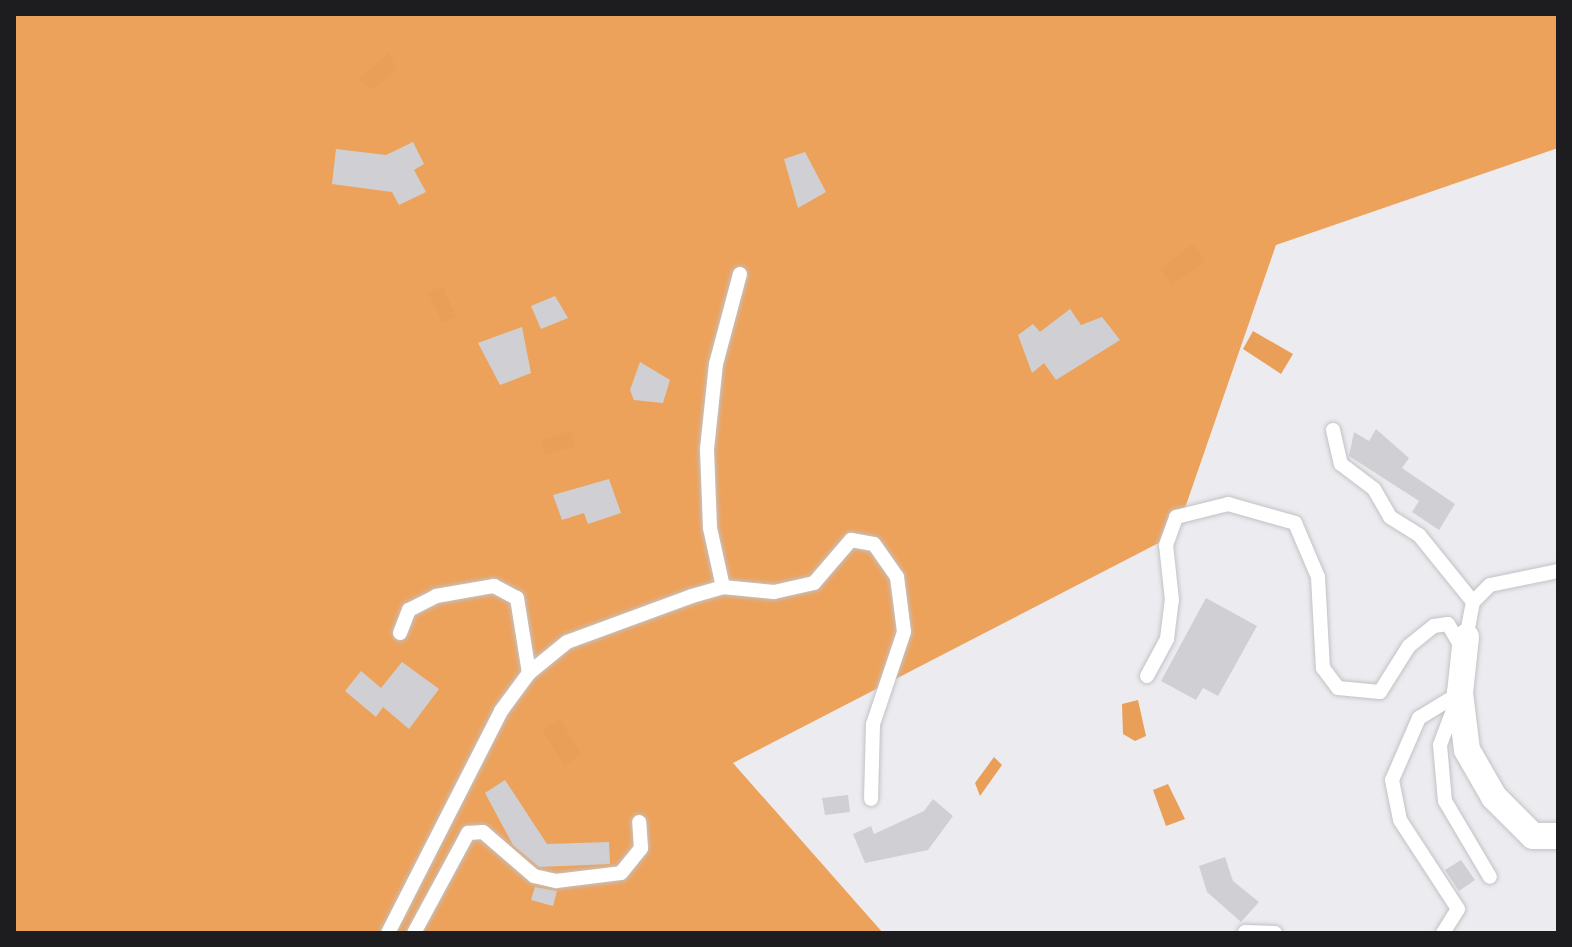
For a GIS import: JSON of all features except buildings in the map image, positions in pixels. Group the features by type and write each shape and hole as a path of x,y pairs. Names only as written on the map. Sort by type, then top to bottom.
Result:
{"street":[{"path":"1465,645 1460,693 1467,750 1494,797 1533,836 1558,836"}],"lane":[{"path":"723,587 710,528 707,449 716,364 740,274"},
{"path":"1333,430 1341,464 1374,489 1390,517 1419,535 1473,602"},
{"path":"1147,676 1167,639 1172,600 1166,545 1176,517 1228,504 1295,523 1318,577 1323,668 1338,688 1380,692 1409,646 1434,626 1448,624 1465,645"},
{"path":"388,933 501,711 529,673 567,642 723,587 774,592 814,583 851,540 874,544 897,577 904,632 873,724 871,799"},
{"path":"1465,645 1473,602 1490,585 1558,571"},
{"path":"400,633 409,610 436,596 494,586 517,598 529,673"},
{"path":"1460,693 1443,721 1443,789 1457,831 1490,877"},
{"path":"1443,933 1458,909 1400,820 1392,780 1419,718 1460,693"},
{"path":"414,933 468,833 483,832 534,876 556,881 621,873 641,848 639,822"},
{"path":"1245,932 1275,933"}],"shaded area":[{"path":"14,14 1558,14 1558,148 1276,245 1176,534 733,763 883,933 14,933"},
{"path":"389,53 397,70 372,90 358,79"},
{"path":"1193,244 1206,261 1172,285 1160,269"},
{"path":"443,286 456,317 442,323 428,292"},
{"path":"1253,331 1293,354 1281,374 1243,349"},
{"path":"571,431 575,446 545,455 541,440"},
{"path":"1138,700 1146,736 1135,741 1123,734 1122,704"},
{"path":"560,719 582,755 564,766 542,730"},
{"path":"994,757 1002,765 980,796 975,783"},
{"path":"1168,784 1185,819 1166,826 1153,790"}]}
